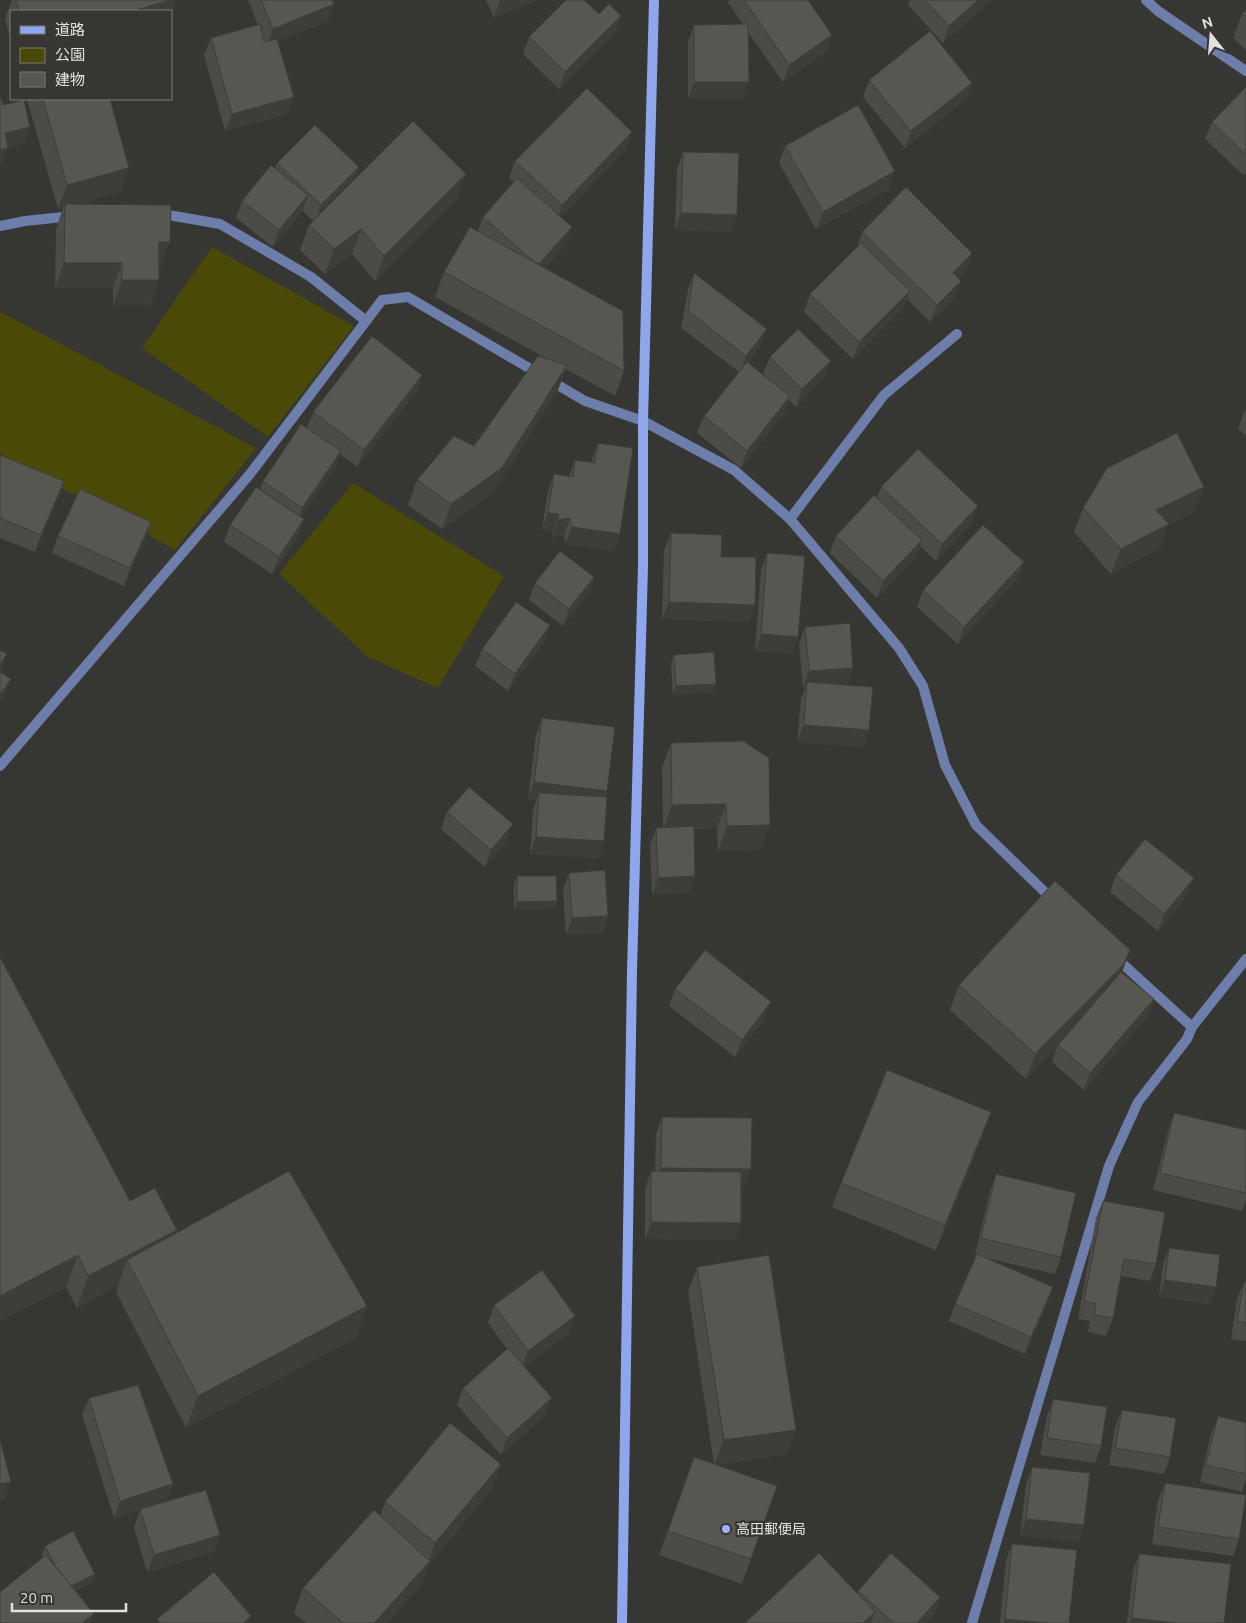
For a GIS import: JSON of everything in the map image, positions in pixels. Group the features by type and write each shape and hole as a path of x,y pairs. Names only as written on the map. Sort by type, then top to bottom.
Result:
{"street":[{"path":"1146,0 1158,11 1246,71"},
{"path":"622,1623 632,971 643,566 643,421 655,1"},
{"path":"146,211 220,224 311,277 366,321"},
{"path":"0,226 81,215"},
{"path":"0,766 250,474 382,300 408,297 584,401 643,421 734,470 790,519 899,648 923,686 945,765 976,825 1059,906"},
{"path":"790,519 884,395 957,334"},
{"path":"1108,951 1192,1027"},
{"path":"972,1623 1108,1166 1138,1102 1187,1040 1192,1027 1246,959"}],"green space":[{"path":"212,247 354,326 268,437 142,348"},
{"path":"1,312 256,448 175,550 97,506 19,466 0,453"},
{"path":"353,483 504,576 438,688 368,657 279,574"}],"building":[{"path":"16,0 171,0 136,10 19,10"},
{"path":"261,0 332,0 334,4 273,29"},
{"path":"566,0 584,0 599,14 609,4 621,16 565,72 529,37"},
{"path":"744,0 808,0 832,35 789,65"},
{"path":"925,0 978,0 949,26"},
{"path":"260,24 264,42 277,39 294,97 232,114 211,38"},
{"path":"748,24 749,82 694,82 694,25"},
{"path":"930,31 972,83 911,131 869,80"},
{"path":"1246,87 1246,155 1212,122"},
{"path":"587,88 632,132 562,205 515,161"},
{"path":"0,94 3,105 24,100 30,127 5,133 8,148 0,150"},
{"path":"43,100 110,100 129,168 67,185"},
{"path":"858,105 895,171 823,212 785,146"},
{"path":"413,121 466,174 384,256 361,229 334,249 309,225"},
{"path":"315,125 359,167 321,205 277,163"},
{"path":"683,152 739,153 737,215 681,213"},
{"path":"271,165 308,195 279,230 242,201"},
{"path":"517,178 572,227 539,264 533,261 483,217"},
{"path":"906,187 972,253 953,273 961,281 937,305 862,232"},
{"path":"65,204 171,205 170,242 159,242 159,280 122,280 122,263 64,263"},
{"path":"470,227 623,311 624,371 444,272"},
{"path":"861,243 910,291 859,342 810,294"},
{"path":"694,273 767,329 746,356 688,311"},
{"path":"798,329 831,361 802,389 770,357"},
{"path":"372,336 422,375 364,450 313,412"},
{"path":"538,356 567,365 502,468 451,504 417,480 454,436 474,446"},
{"path":"747,362 790,396 747,451 704,416"},
{"path":"301,424 341,451 302,508 263,481"},
{"path":"1177,433 1204,487 1156,510 1169,524 1121,549 1083,508 1107,468"},
{"path":"598,443 633,448 620,534 572,527 570,518 558,520 559,514 548,513 554,474 573,477 575,460 595,463"},
{"path":"918,449 978,506 942,544 881,487"},
{"path":"0,455 64,481 41,535 0,518"},
{"path":"256,487 304,519 279,557 230,525"},
{"path":"80,489 151,522 130,568 58,536"},
{"path":"874,495 922,540 883,581 836,536"},
{"path":"983,525 1024,562 964,627 923,590"},
{"path":"671,533 722,535 721,557 756,557 755,605 669,602"},
{"path":"560,551 594,577 569,609 535,583"},
{"path":"767,553 805,556 798,637 761,634"},
{"path":"516,602 550,625 515,674 482,649"},
{"path":"850,623 853,668 809,671 805,627"},
{"path":"0,650 7,654 0,665"},
{"path":"714,652 716,684 676,686 674,655"},
{"path":"0,672 11,679 0,695"},
{"path":"807,682 873,687 869,730 804,725"},
{"path":"542,718 615,727 607,791 534,782"},
{"path":"743,741 769,758 770,825 727,826 726,804 672,805 671,743"},
{"path":"469,787 513,824 491,850 447,812"},
{"path":"539,793 607,797 604,841 536,837"},
{"path":"694,826 695,876 658,878 656,828"},
{"path":"1145,839 1194,878 1164,914 1116,875"},
{"path":"605,870 608,916 572,918 569,873"},
{"path":"517,876 556,876 557,901 517,902"},
{"path":"1055,881 1130,950 1124,964 1035,1054 959,985"},
{"path":"705,950 771,1002 742,1040 675,989"},
{"path":"0,957 130,1201 155,1188 177,1230 88,1276 78,1255 0,1296"},
{"path":"1121,972 1154,999 1090,1073 1058,1045"},
{"path":"887,1070 991,1112 945,1225 841,1183"},
{"path":"1174,1113 1246,1130 1246,1193 1160,1173"},
{"path":"662,1117 752,1118 751,1169 661,1168"},
{"path":"289,1171 367,1306 198,1396 127,1260"},
{"path":"651,1171 741,1172 741,1223 651,1222"},
{"path":"996,1174 1076,1193 1061,1257 981,1238"},
{"path":"1103,1201 1165,1212 1156,1264 1124,1259 1113,1318 1094,1315 1096,1304 1084,1301"},
{"path":"1169,1248 1220,1255 1216,1287 1165,1280"},
{"path":"977,1254 1053,1287 1031,1337 955,1304"},
{"path":"769,1255 796,1430 724,1440 697,1267"},
{"path":"542,1270 575,1316 528,1351 494,1305"},
{"path":"1244,1282 1246,1282 1246,1323 1237,1321"},
{"path":"508,1348 552,1398 507,1438 463,1388"},
{"path":"138,1385 173,1484 120,1501 89,1398"},
{"path":"1053,1399 1107,1407 1101,1446 1047,1438"},
{"path":"1122,1410 1176,1418 1170,1457 1115,1448"},
{"path":"1218,1416 1246,1423 1246,1474 1206,1465"},
{"path":"450,1423 501,1464 435,1543 385,1502"},
{"path":"0,1439 11,1482 0,1484"},
{"path":"694,1457 777,1486 751,1559 668,1531"},
{"path":"1032,1467 1090,1473 1084,1525 1026,1519"},
{"path":"1165,1483 1246,1495 1239,1539 1158,1527"},
{"path":"206,1490 220,1535 154,1555 140,1509"},
{"path":"374,1510 430,1561 374,1623 343,1623 303,1588"},
{"path":"73,1531 95,1574 71,1586 56,1567 45,1546"},
{"path":"1012,1544 1077,1550 1069,1623 1005,1619"},
{"path":"819,1553 875,1612 863,1623 745,1623"},
{"path":"891,1553 940,1597 917,1623 894,1623 858,1591"},
{"path":"1139,1554 1231,1564 1224,1623 1176,1623 1132,1618"},
{"path":"46,1555 94,1614 82,1623 0,1623 0,1592"},
{"path":"214,1572 251,1616 243,1623 160,1623 157,1619"}],"place":[{"name":"高田郵便局","path":"726,1529"}]}
